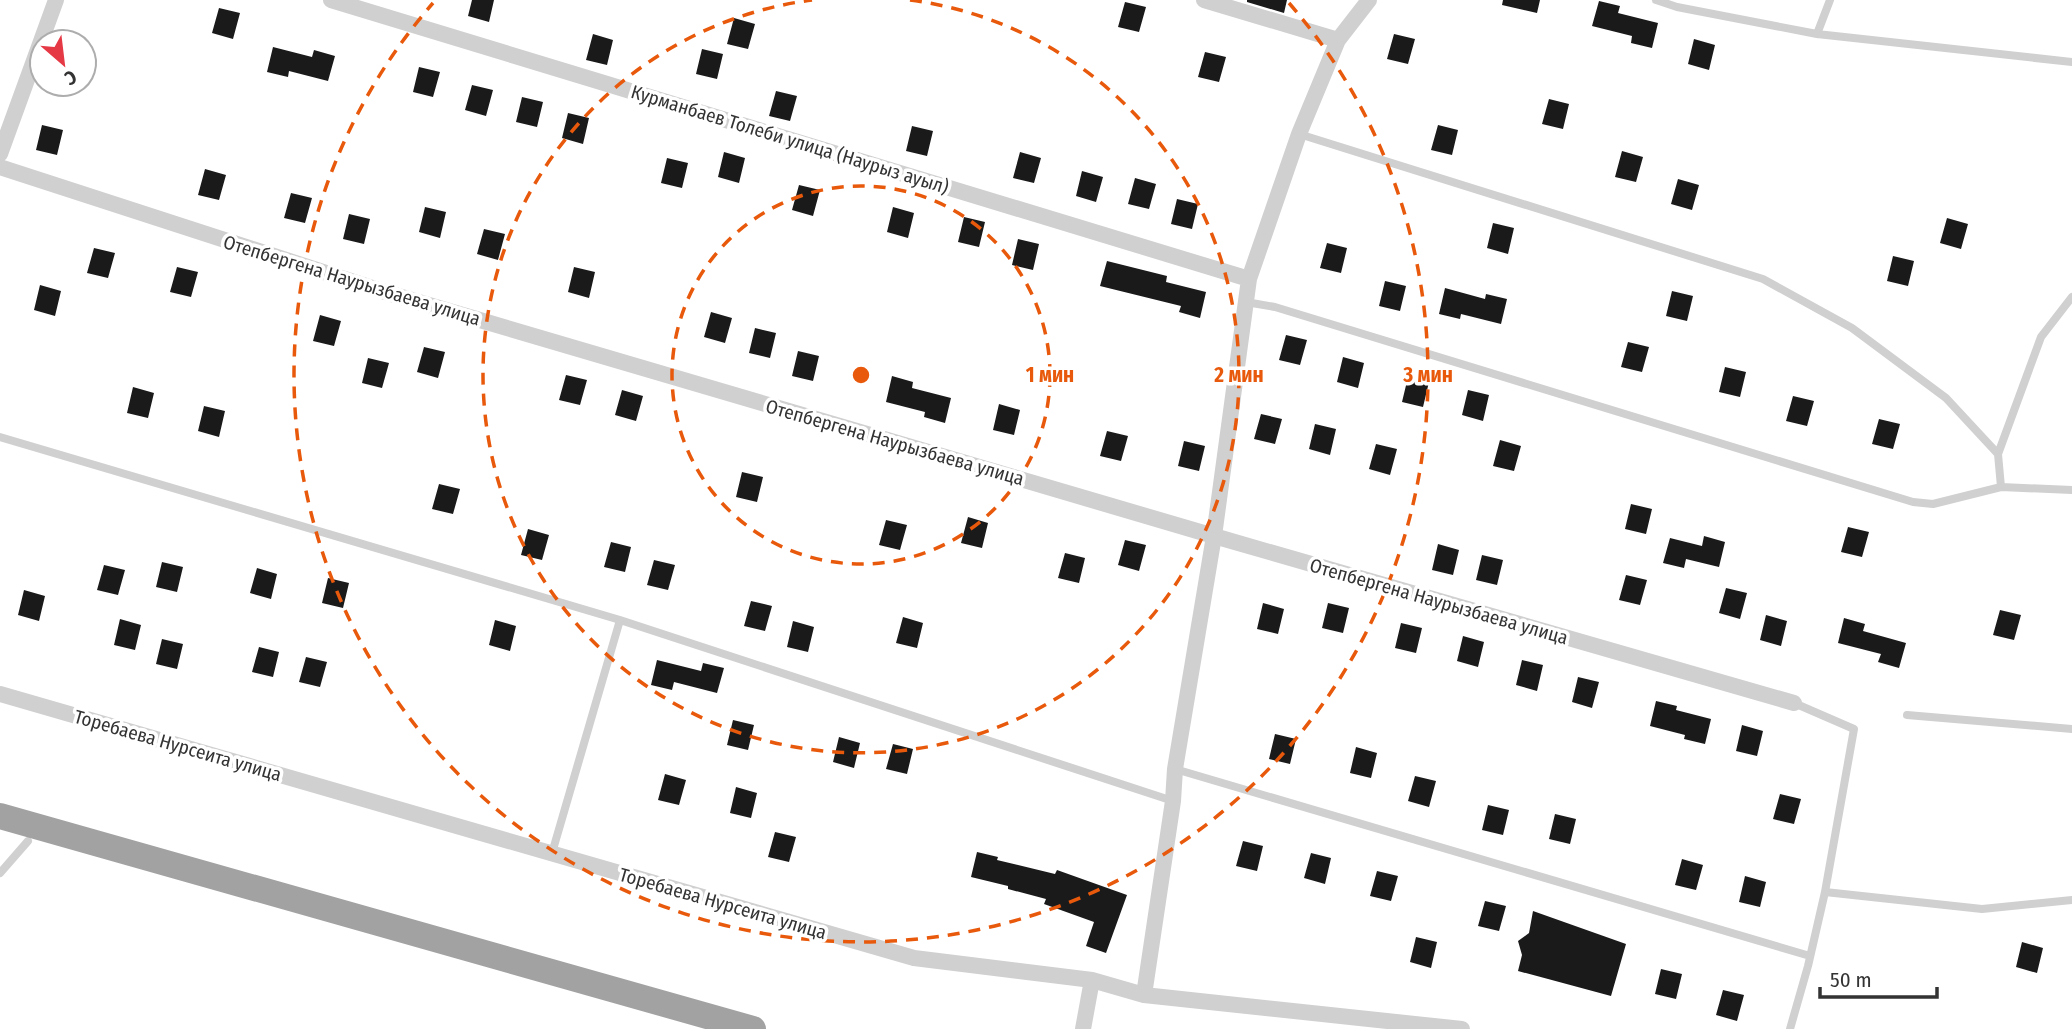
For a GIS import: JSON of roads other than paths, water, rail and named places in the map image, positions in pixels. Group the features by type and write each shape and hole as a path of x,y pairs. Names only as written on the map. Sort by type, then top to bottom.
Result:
{"highway":[{"path":"0,816 753,1029"},
{"path":"0,833 688,1029"}],"street":[{"path":"0,154 55,0"},
{"name":"Курманбаев Толеби улица (Наурыз ауыл)","path":"331,0 1249,279"},
{"path":"1204,0 1338,40"},
{"path":"1144,995 1173,801 1175,769 1214,536 1249,279 1300,134 1338,40 1368,0"},
{"name":"Отепбергена Наурызбаева улица","path":"0,167 388,293 1794,703"},
{"name":"Торебаева Нурсеита улица","path":"0,694 914,958 1091,980 1144,995 1462,1029"},
{"path":"1083,1029 1091,980"}],"lane":[{"path":"1656,0 1817,34 2072,62"},
{"path":"1817,34 1830,0"},
{"path":"1300,134 1763,279 1852,328 1947,398 1997,454"},
{"path":"2001,487 1997,454 2041,337 2072,297"},
{"path":"1246,302 1275,307 1913,502 1933,504 2001,487 2072,490"},
{"path":"0,436 620,620 1173,801"},
{"path":"552,853 620,620"},
{"path":"1790,1029 1825,892 1854,729 1794,703"},
{"path":"1907,715 2072,729"},
{"path":"1175,769 1810,957"},
{"path":"0,873 28,841"},
{"path":"1825,892 1982,909 2072,900"}]}
